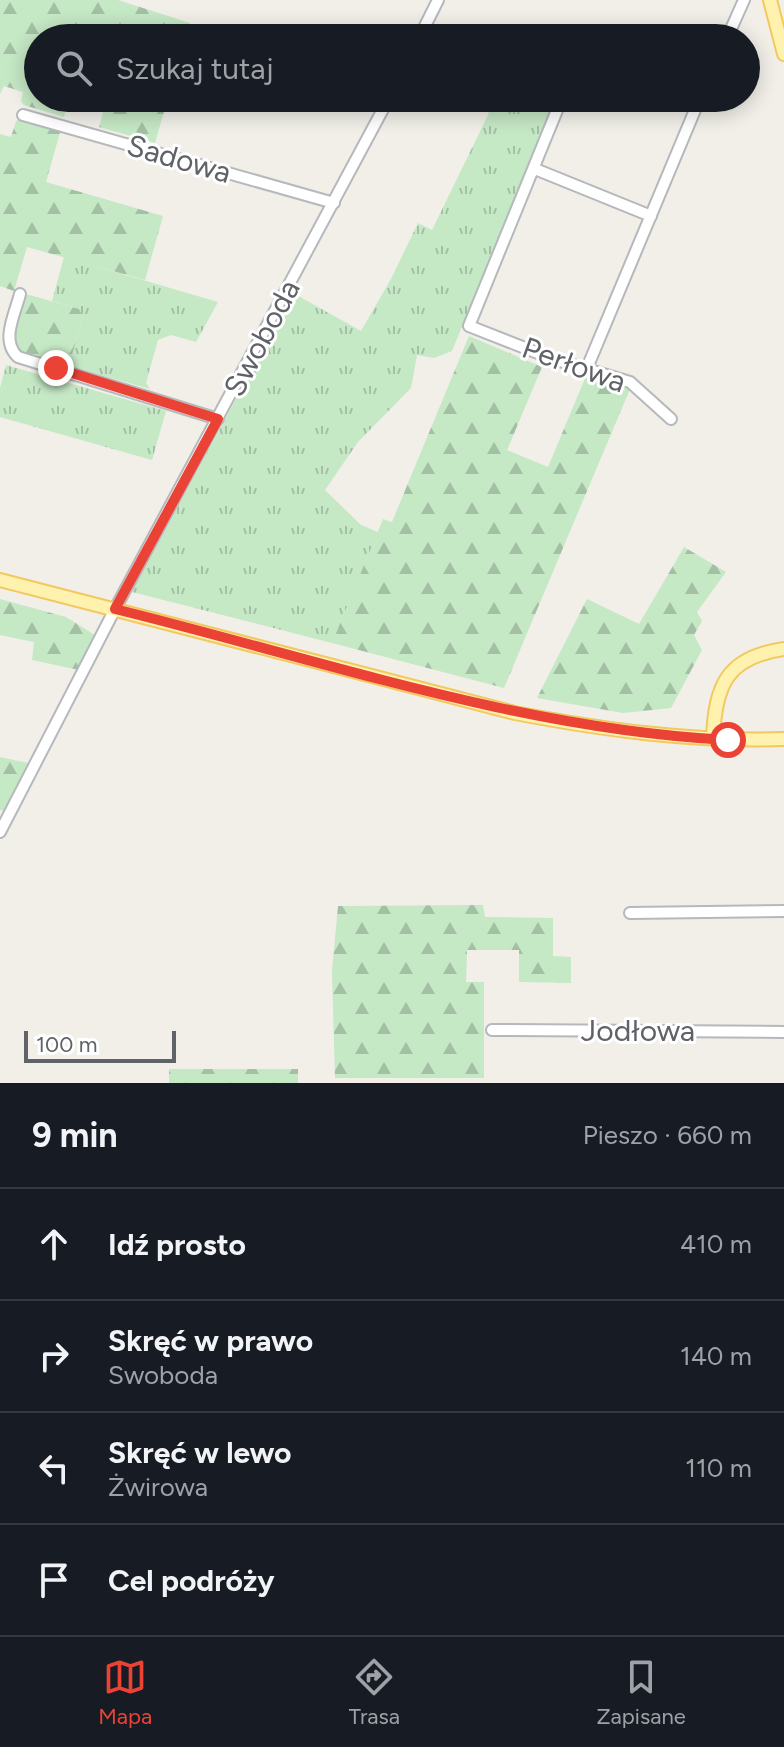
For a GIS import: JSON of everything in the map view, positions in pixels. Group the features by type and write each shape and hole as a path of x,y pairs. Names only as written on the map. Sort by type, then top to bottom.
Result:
{"main road":[{"path":"770,0 784,54"},
{"path":"0,580 515,713 613,729 713,739 784,739"},
{"path":"713,739 716,702 730,673 751,656 784,649"}],"street":[{"path":"426,24 438,0"},
{"path":"733,24 744,0"},
{"name":"Swoboda","path":"0,832 115,609 382,112"},
{"path":"557,112 535,169 651,216"},
{"path":"587,368 694,112"},
{"name":"Sadowa","path":"23,115 334,203"},
{"name":"Perłowa","path":"535,169 469,326 553,359 630,382 671,419"},
{"path":"20,294 8,338 9,346 18,357 218,419"},
{"path":"630,913 784,911"},
{"name":"Jodłowa","path":"492,1030 784,1032"}],"green space":[{"path":"0,0 118,0 190,23 24,24 24,105 21,101 23,92 4,86 0,94"},
{"path":"47,112 65,112 64,117"},
{"path":"103,112 164,112 155,143 99,127"},
{"path":"550,112 452,351 434,358 417,355 411,388 358,442 325,490 361,525 378,532 332,643 132,592 293,293 361,331 418,223 432,230 489,113"},
{"path":"21,118 61,129 46,182 163,216 145,280 27,247 14,291 0,286 0,134 11,137 16,121"},
{"path":"64,257 218,302 196,342 171,335 158,340 146,383 150,389 69,366 83,317 79,309 52,301"},
{"path":"26,294 79,309 83,317 69,366 14,351 11,343"},
{"path":"469,336 542,367 507,450 548,467 586,376 630,389 504,688 332,643 383,519 392,522"},
{"path":"6,365 166,411 152,460 0,417 0,388"},
{"path":"684,547 726,572 697,612 702,621 694,635 702,650 671,708 623,713 537,698 587,599 639,624"},
{"path":"0,599 66,617 98,637 79,670 32,660 34,642 0,635"},
{"path":"0,757 28,763 4,811 0,810"},
{"path":"483,905 485,917 553,918 553,956 571,957 571,983 519,982 519,950 467,950 466,982 484,982 484,1078 335,1078 332,970 338,906"},
{"path":"169,1069 298,1069 298,1083 169,1083"}],"route":[{"path":"56,368 218,419 115,609 515,713 613,729 728,740"}]}
